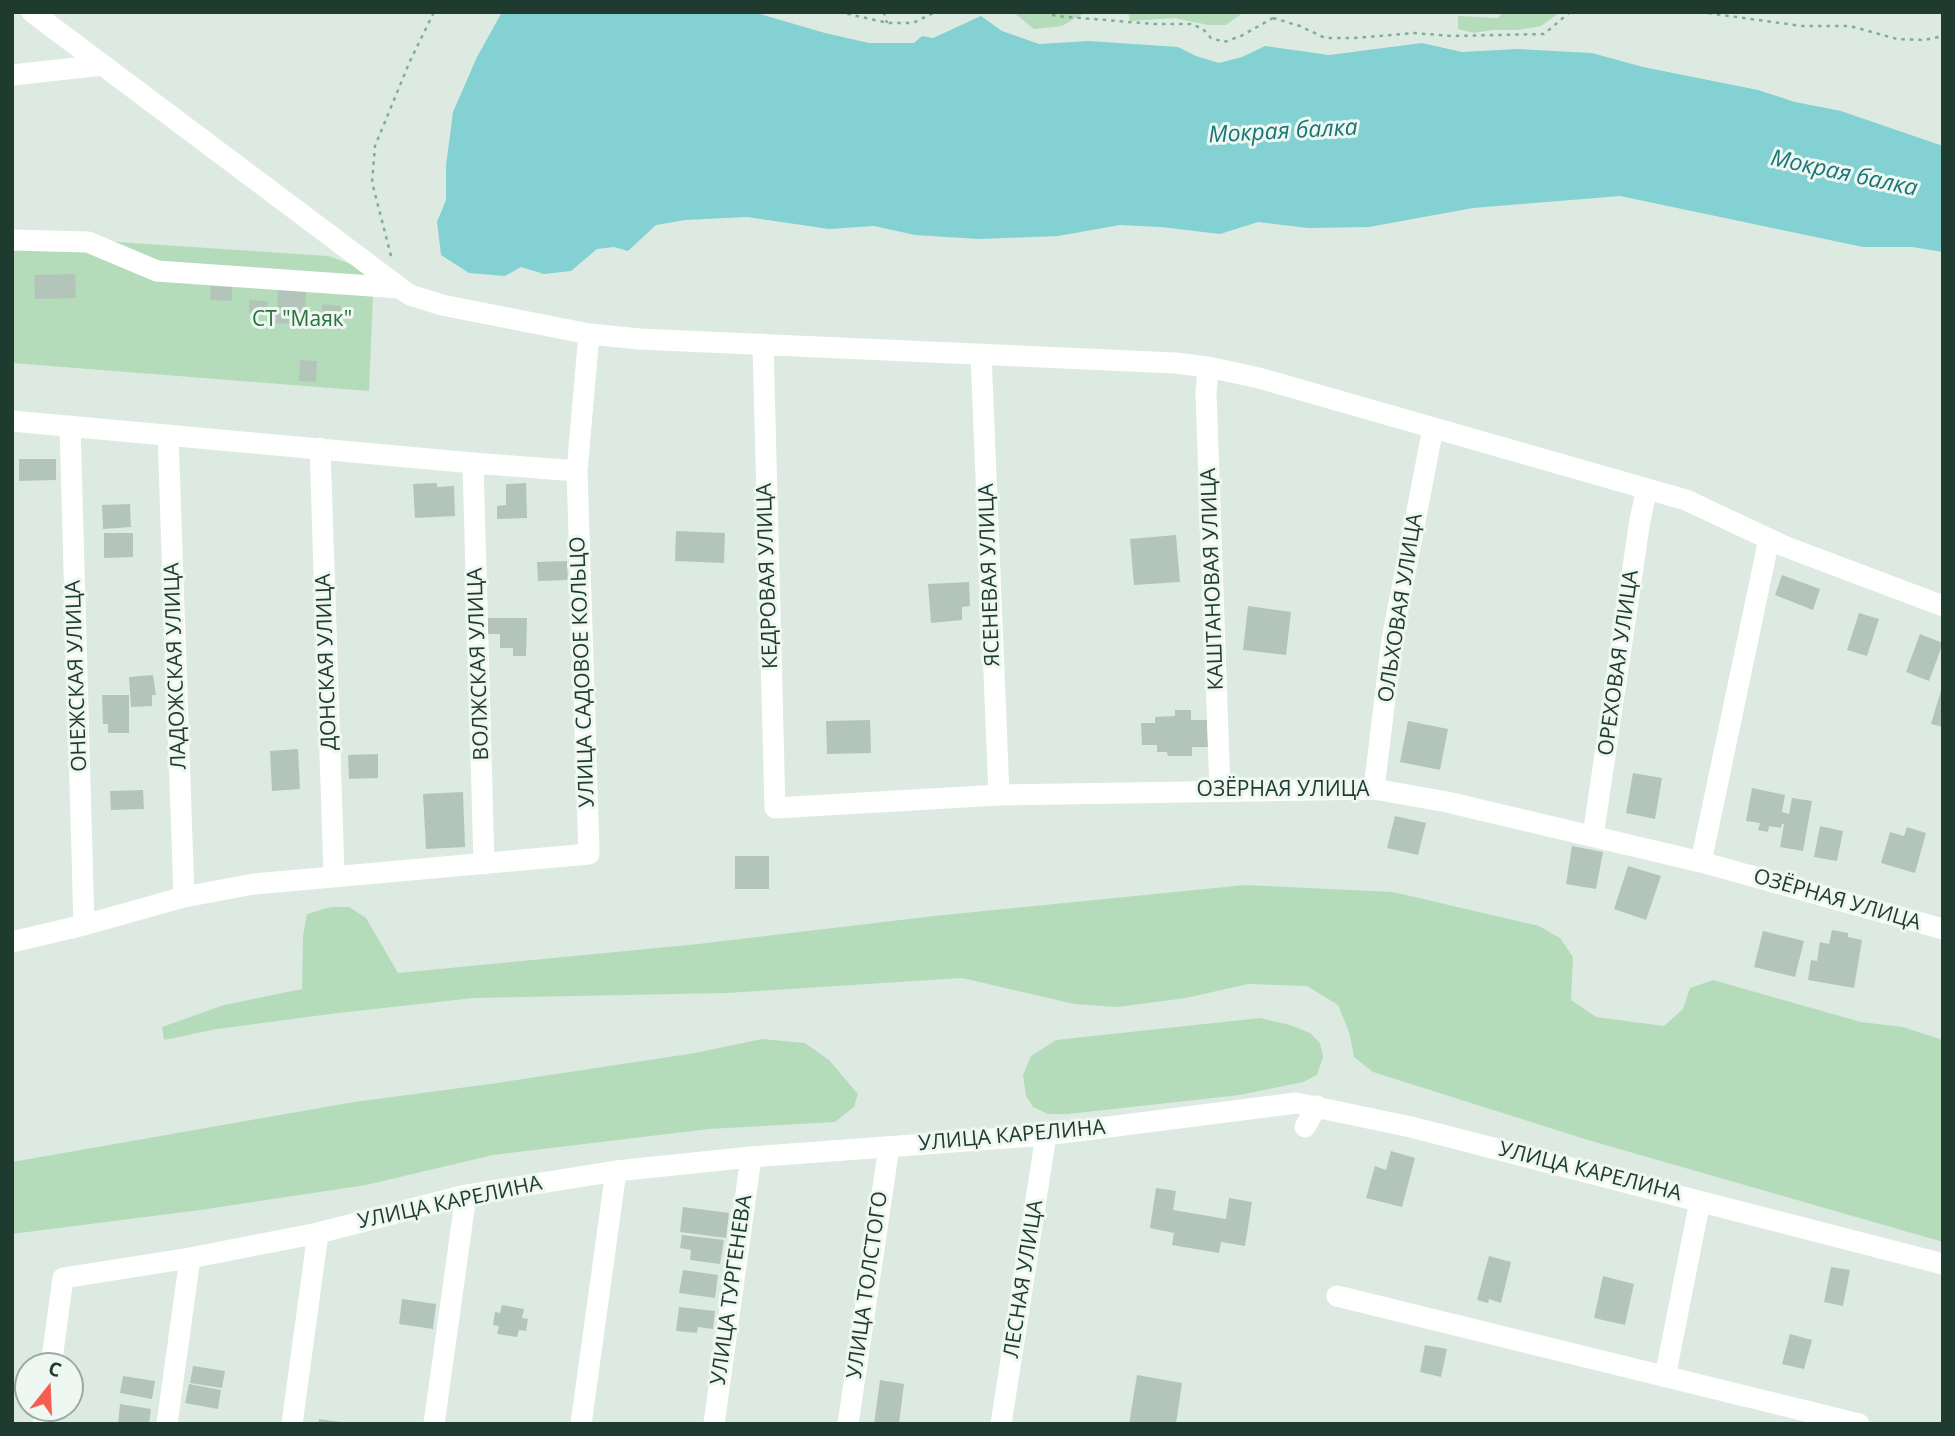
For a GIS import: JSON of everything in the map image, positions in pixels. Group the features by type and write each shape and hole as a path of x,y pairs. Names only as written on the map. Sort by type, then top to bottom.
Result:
{"street":[{"path":"32,12 400,288 410,295 442,305 589,334 640,339 1175,363 1208,367 1259,378 1686,500 1769,539 1943,606"},
{"path":"12,75 103,65"},
{"path":"12,240 88,242 157,271 400,288"},
{"path":"12,421 577,471 589,334"},
{"name":"КЕДРОВАЯ УЛИЦА","path":"763,344 775,807"},
{"name":"ЯСЕНЕВАЯ УЛИЦА","path":"981,354 999,796"},
{"name":"КАШТАНОВАЯ УЛИЦА","path":"1208,367 1206,393 1220,790"},
{"name":"ОНЕЖСКАЯ УЛИЦА","path":"71,426 84,925"},
{"name":"ОЛЬХОВАЯ УЛИЦА","path":"1374,789 1392,639 1433,428"},
{"name":"ЛАДОЖСКАЯ УЛИЦА","path":"168,435 184,897"},
{"name":"ДОНСКАЯ УЛИЦА","path":"320,448 334,875"},
{"name":"ВОЛЖСКАЯ УЛИЦА","path":"473,463 484,864"},
{"name":"УЛИЦА САДОВОЕ КОЛЬЦО","path":"12,942 184,897 254,884 589,854 577,471"},
{"name":"ОРЕХОВАЯ УЛИЦА","path":"1593,836 1640,520 1647,489"},
{"path":"1701,862 1769,539"},
{"name":"ОЗЁРНАЯ УЛИЦА","path":"775,807 999,796 1374,789 1447,802 1701,862 1943,929"},
{"name":"УЛИЦА КАРЕЛИНА","path":"53,1352 64,1278 190,1258 318,1233 466,1195 616,1171 751,1157 1046,1135 1296,1102 1411,1127 1943,1264"},
{"path":"1305,1127 1317,1106"},
{"name":"ЛЕСНАЯ УЛИЦА","path":"1001,1424 1046,1135"},
{"name":"УЛИЦА ТОЛСТОГО","path":"848,1424 889,1147"},
{"name":"УЛИЦА ТУРГЕНЕВА","path":"714,1424 751,1157"},
{"path":"581,1424 616,1171"},
{"path":"434,1424 466,1195"},
{"name":"УЛИЦА КАРЕЛИНА","path":"1665,1377 1700,1201"},
{"path":"292,1424 318,1233"},
{"path":"167,1424 190,1258"},
{"path":"1337,1296 1859,1424"}],"path":[{"path":"400,288 372,182 375,146 410,61 434,12"},
{"path":"839,12 888,23 913,23 935,12"},
{"path":"884,12 888,23"},
{"path":"1044,12 1068,18 1191,24 1203,29 1212,38 1224,42 1273,18 1276,12"},
{"path":"1273,18 1300,26 1325,38 1355,38 1414,33 1451,36 1544,34 1570,12"},
{"path":"1700,12 1802,26 1850,26 1897,39 1924,40 1943,36"}],"green space":[{"path":"1013,12 1086,12 1062,26 1034,29"},
{"path":"1128,12 1244,12 1226,25 1208,25 1175,18 1130,21"},
{"path":"1503,12 1559,13 1541,26 1518,30 1474,33 1458,29 1458,16 1498,18"},
{"name":"СТ \"Маяк\"","path":"12,235 328,256 374,272 369,391 12,363"},
{"path":"1245,885 1393,892 1539,926 1560,938 1573,957 1571,1000 1596,1017 1664,1026 1683,1009 1690,988 1713,980 1861,1022 1903,1027 1943,1040 1943,1242 1588,1140 1373,1072 1354,1057 1349,1032 1338,1005 1307,986 1248,984 1186,998 1117,1007 1074,1004 962,978 727,993 474,998 217,1029 164,1040 162,1027 224,1005 302,989 303,936 307,914 331,907 349,907 366,918 398,973 698,944 934,916"},
{"path":"1260,1018 1310,1033 1320,1043 1323,1057 1317,1075 1303,1082 1240,1095 1068,1114 1048,1114 1033,1107 1026,1096 1023,1075 1031,1056 1056,1040"},
{"path":"762,1039 805,1043 829,1060 858,1094 854,1107 835,1122 709,1129 493,1155 366,1185 12,1234 12,1162 354,1102 695,1053"}],"water":[{"name":"Мокрая балка","path":"502,12 753,12 869,43 914,43 922,36 933,38 981,16 1002,31 1039,44 1089,41 1178,47 1219,63 1242,57 1265,46 1329,55 1422,43 1462,52 1517,49 1592,53 1841,111 1943,146 1943,252 1912,247 1863,247 1620,196 1473,208 1369,227 1308,228 1258,222 1220,234 1120,225 1058,236 979,239 915,235 874,226 829,229 747,217 685,220 656,225 628,251 614,247 597,249 571,271 544,274 521,267 505,276 469,273 441,255 437,222 446,200 446,166 453,112 477,57"}],"building":[{"path":"75,274 76,298 35,299 34,275"},
{"path":"211,286 232,287 232,301 210,300"},
{"path":"278,289 306,290 305,325 276,323"},
{"path":"249,300 268,301 267,314 249,313"},
{"path":"322,304 341,306 340,323 321,322"},
{"path":"300,360 317,361 316,382 299,381"},
{"path":"19,459 56,459 56,480 19,481"},
{"path":"437,483 437,487 454,486 455,516 415,518 413,484"},
{"path":"526,483 527,518 497,519 497,506 506,505 506,484"},
{"path":"130,504 131,527 103,529 102,505"},
{"path":"676,531 725,533 724,563 675,561"},
{"path":"104,533 133,533 133,557 104,558"},
{"path":"1176,535 1180,582 1134,585 1130,539"},
{"path":"567,561 568,580 538,581 537,562"},
{"path":"1782,575 1820,589 1813,610 1775,595"},
{"path":"969,582 970,606 962,607 962,620 931,623 928,584"},
{"path":"1248,606 1291,612 1286,655 1243,650"},
{"path":"1859,613 1879,619 1867,656 1847,650"},
{"path":"487,618 527,618 526,656 513,656 513,648 500,648 500,634 487,634"},
{"path":"1920,634 1943,643 1929,681 1906,672"},
{"path":"153,675 156,695 152,695 152,706 131,707 129,677"},
{"path":"1943,687 1943,727 1931,724"},
{"path":"102,695 129,695 129,733 108,733 108,724 103,724"},
{"path":"1175,710 1191,710 1191,720 1207,720 1208,747 1192,747 1192,756 1168,756 1167,752 1157,752 1157,745 1142,745 1141,723 1155,723 1155,717 1175,716"},
{"path":"870,720 871,753 827,754 826,721"},
{"path":"1408,721 1448,729 1440,770 1400,762"},
{"path":"298,749 300,789 272,791 270,751"},
{"path":"378,754 378,778 349,779 348,755"},
{"path":"1633,773 1662,778 1655,819 1626,813"},
{"path":"1752,788 1785,795 1782,812 1789,814 1792,798 1812,801 1803,851 1780,847 1784,824 1781,828 1769,826 1768,832 1758,830 1760,823 1746,821"},
{"path":"143,790 144,809 111,810 110,791"},
{"path":"463,792 465,847 426,849 423,794"},
{"path":"1395,816 1426,823 1418,855 1387,848"},
{"path":"1820,826 1843,831 1837,861 1814,857"},
{"path":"1907,827 1926,833 1915,873 1881,863 1890,832 1904,836"},
{"path":"1572,846 1603,852 1596,889 1566,884"},
{"path":"735,856 769,856 769,889 735,889"},
{"path":"1628,866 1661,876 1646,920 1614,909"},
{"path":"1832,930 1848,933 1848,937 1862,940 1854,988 1808,980 1811,960 1817,961 1820,942 1829,944"},
{"path":"1763,931 1804,941 1795,977 1754,967"},
{"path":"1391,1151 1415,1158 1402,1207 1366,1198 1375,1166 1386,1170"},
{"path":"1156,1188 1176,1191 1173,1210 1226,1219 1229,1198 1252,1202 1245,1246 1221,1242 1219,1253 1172,1245 1174,1233 1150,1228"},
{"path":"683,1207 729,1213 726,1238 680,1232"},
{"path":"682,1235 724,1240 720,1264 690,1260 691,1250 680,1248"},
{"path":"1489,1256 1511,1262 1501,1303 1489,1299 1488,1303 1477,1300"},
{"path":"1831,1267 1850,1270 1843,1306 1824,1302"},
{"path":"683,1270 718,1275 715,1298 679,1293"},
{"path":"1603,1276 1634,1284 1625,1325 1594,1318"},
{"path":"402,1299 436,1304 433,1329 399,1324"},
{"path":"502,1305 524,1309 522,1318 528,1319 526,1331 519,1330 517,1337 497,1334 499,1326 493,1325 495,1312 500,1313"},
{"path":"679,1307 715,1311 713,1329 698,1327 697,1333 676,1331"},
{"path":"1790,1334 1812,1340 1804,1369 1782,1364"},
{"path":"1425,1345 1447,1349 1441,1377 1420,1372"},
{"path":"193,1366 225,1371 222,1388 190,1383"},
{"path":"1137,1375 1182,1383 1176,1424 1129,1424"},
{"path":"123,1376 155,1381 152,1399 120,1393"},
{"path":"880,1380 904,1384 899,1424 874,1424"},
{"path":"189,1384 221,1390 218,1409 185,1403"},
{"path":"120,1404 151,1409 149,1424 118,1424"},
{"path":"319,1419 341,1422 341,1424 319,1424"}]}
